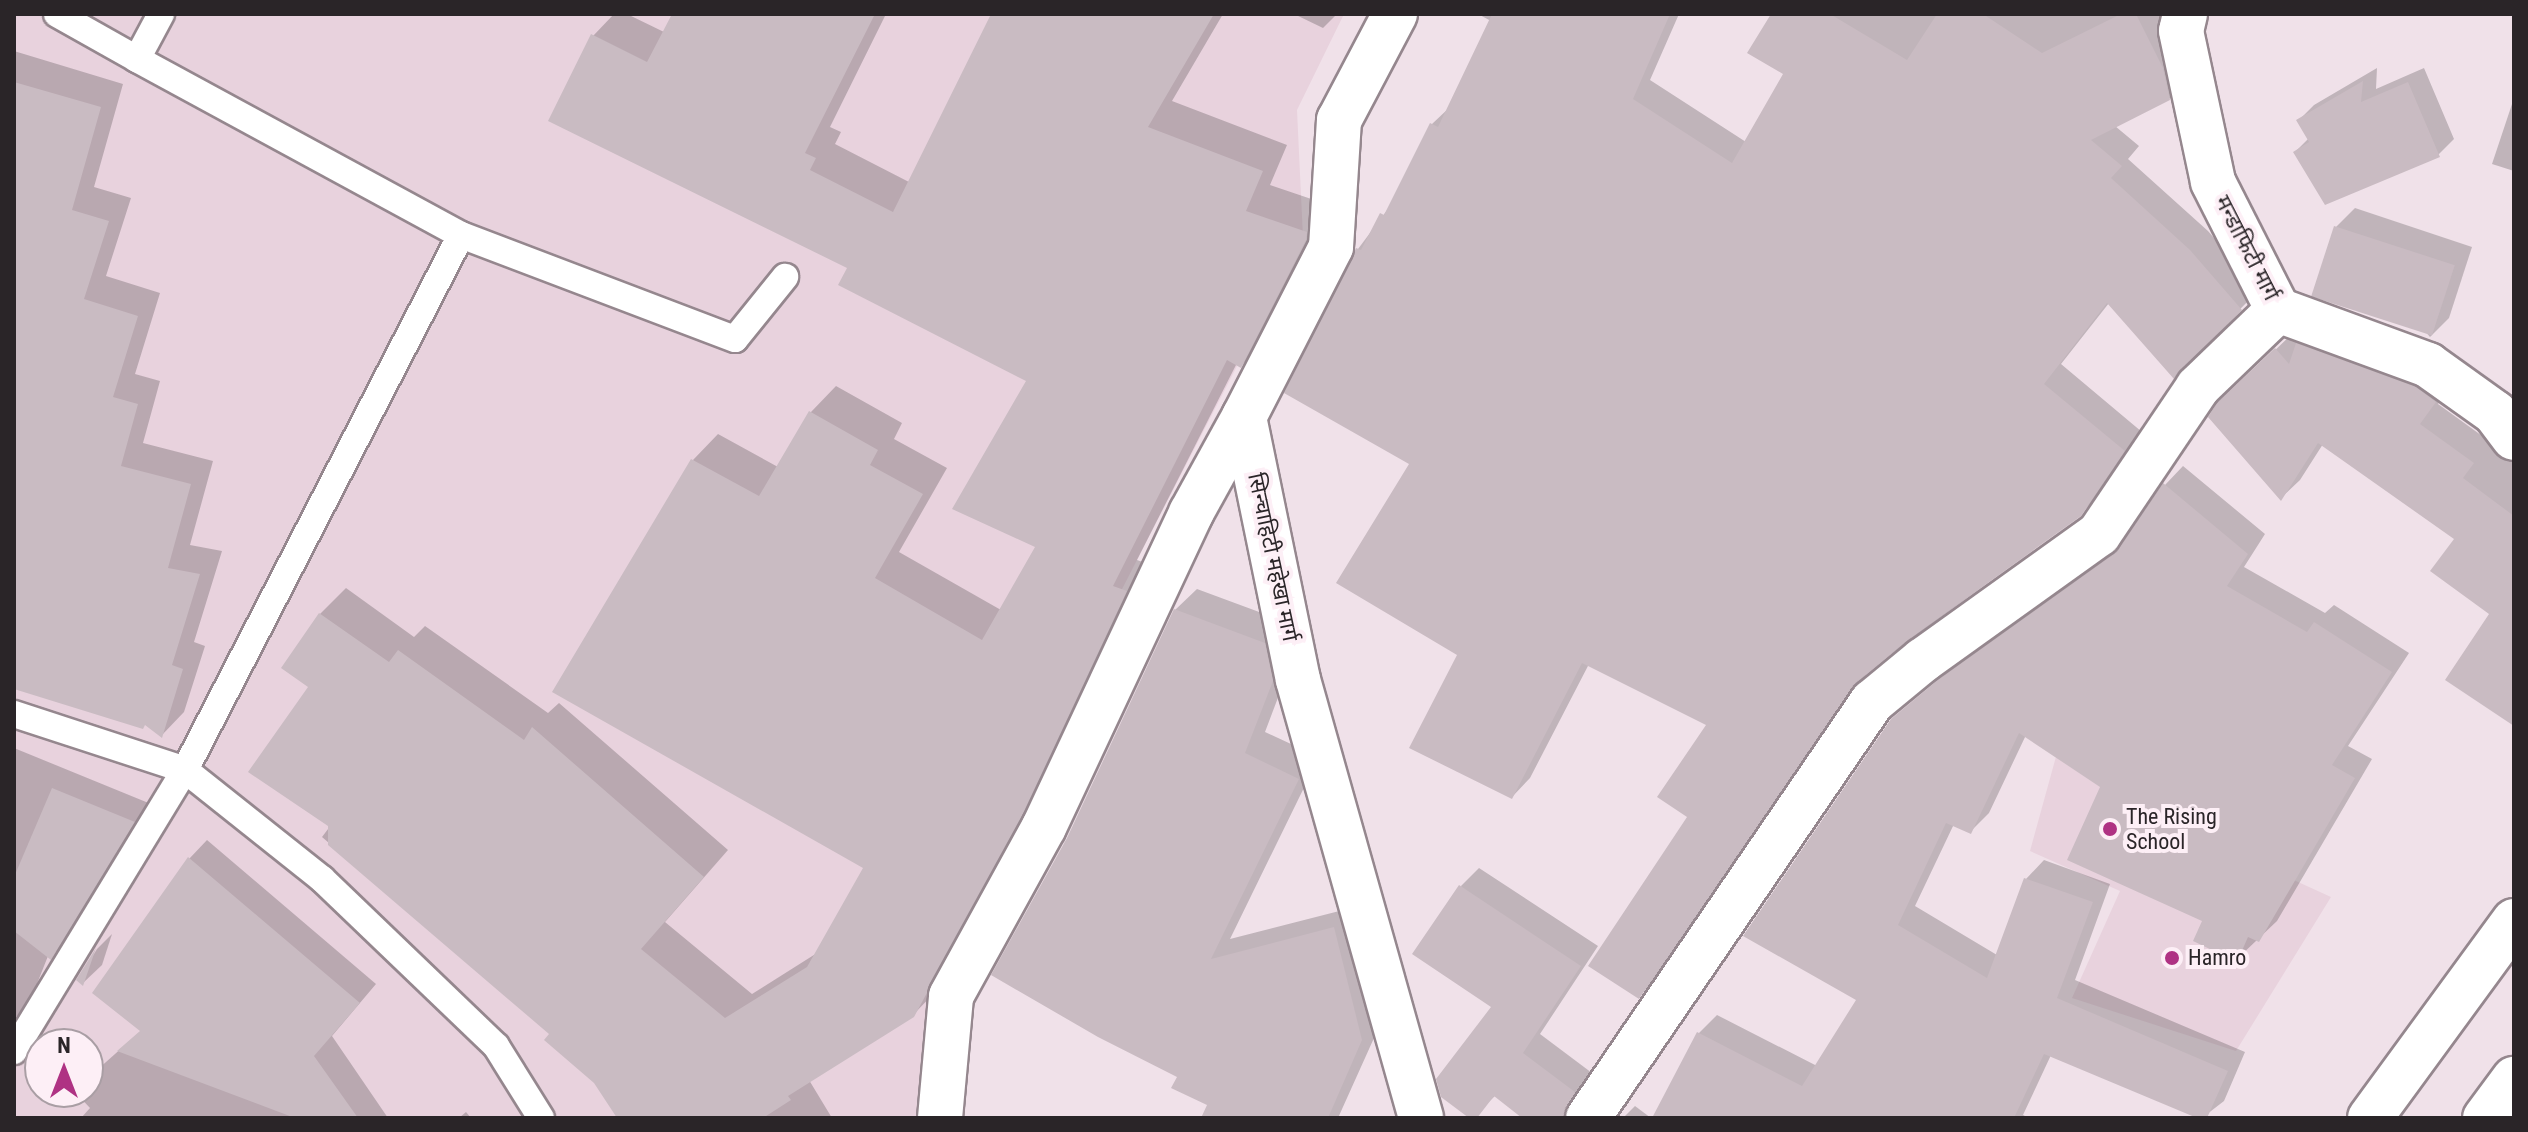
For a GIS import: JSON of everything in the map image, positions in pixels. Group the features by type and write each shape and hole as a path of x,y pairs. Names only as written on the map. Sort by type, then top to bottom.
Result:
{"main road":[{"path":"940,1118 951,996 1044,827 1191,513 1331,247 1339,120 1395,14"},
{"name":"मन्डाफिटी मार्ग","path":"2185,14 2181,31 2213,182 2278,310 2428,365 2495,413 2514,438"},
{"path":"1588,1118 1872,702 1923,660 2099,534 2198,387 2278,310"},
{"name":"सिन्चाहिटी महेखा मार्ग","path":"1244,417 1298,680 1421,1118"},
{"path":"2370,1118 2514,921"},
{"path":"2485,1118 2514,1079"}],"lane":[{"path":"57,14 461,235 735,339 785,277"},
{"path":"137,59 161,14"},
{"path":"14,1051 185,770 461,235"},
{"path":"14,714 185,770 322,879 496,1046 541,1118"}],"shaded area":[{"path":"14,14 1344,14 1297,110 1303,238 954,915 935,1004 930,1118 14,1118"},
{"name":"The Rising School","path":"2057,753 2134,807 2331,897 2236,1051 2072,998 2120,891 2030,851"}],"building":[{"path":"672,14 875,14 805,153 816,158 810,170 893,212 991,14 1214,14 1148,127 1263,171 1246,211 1307,232 1306,240 1241,368 1227,360 1113,586 1127,591 1022,816 914,1017 788,1096 791,1100 763,1118 617,1118 594,1083 544,1040 549,1034 328,845 328,826 248,772 308,687 281,668 319,613 389,662 398,650 524,740 532,727 704,877 641,949 725,1018 807,967 863,868 552,692 691,459 759,496 809,411 878,450 870,465 923,494 875,578 982,640 1035,547 952,509 1026,381 838,285 847,268 548,121 591,34 647,62"},
{"path":"1492,14 1670,14 1633,99 1732,163 1783,74 1747,53 1771,14 1830,14 1907,60 1937,14 1983,14 2042,53 2121,14 2136,14 2163,68 2170,100 2091,140 2122,166 2111,178 2190,250 2242,310 2174,379 2107,303 2044,384 2125,451 2081,516 1908,640 1856,683 1639,999 1588,966 1687,817 1657,797 1706,725 1582,663 1512,799 1409,748 1457,655 1336,583 1409,464 1284,393 1356,248 1361,250 1380,213 1384,215 1430,123 1438,127"},
{"path":"2363,81 2361,102 2408,82 2440,157 2325,205 2293,152 2309,142 2296,120"},
{"path":"14,82 101,107 72,210 109,221 84,299 138,316 113,397 138,404 121,466 191,484 168,568 200,574 172,665 183,669 162,738 145,725 143,729 14,689"},
{"path":"2334,226 2455,265 2432,336 2311,296"},
{"path":"2296,343 2416,387 2436,402 2420,424 2474,463 2463,478 2514,516 2514,726 2445,680 2489,614 2430,571 2454,539 2318,443 2281,501 2208,417 2217,403 2275,348 2289,364"},
{"path":"2163,483 2248,554 2227,586 2307,632 2314,622 2392,672 2332,765 2355,778 2259,942 2248,937 2237,962 2193,941 2202,921 2067,860 2100,787 2019,733 1971,834 1946,823 1898,925 1987,978 2024,878 2093,902 2057,998 2228,1071 2207,1118 2197,1118 2044,1054 2014,1118 1652,1118 1697,1032 1802,1086 1856,1000 1743,936 1891,719 1938,680 2114,554"},
{"path":"1174,609 1265,643 1273,681 1245,753 1299,779 1211,959 1334,927 1362,1040 1328,1118 1201,1118 1207,1105 1171,1088 1177,1077 1098,1037 991,975 1067,838"},
{"path":"52,788 135,822 51,960 14,931 14,877"},
{"path":"188,857 360,1003 314,1056 358,1118 295,1118 117,1051 140,1031 92,993"},
{"path":"1459,885 1581,966 1523,1053 1575,1092 1563,1118 1522,1118 1494,1096 1477,1118 1469,1118 1441,1097 1436,1079 1491,1007 1412,954"},
{"path":"96,948 83,986 76,980"}],"place":[{"name":"The Rising School","path":"2110,829"},
{"name":"Hamro","path":"2172,958"}]}
